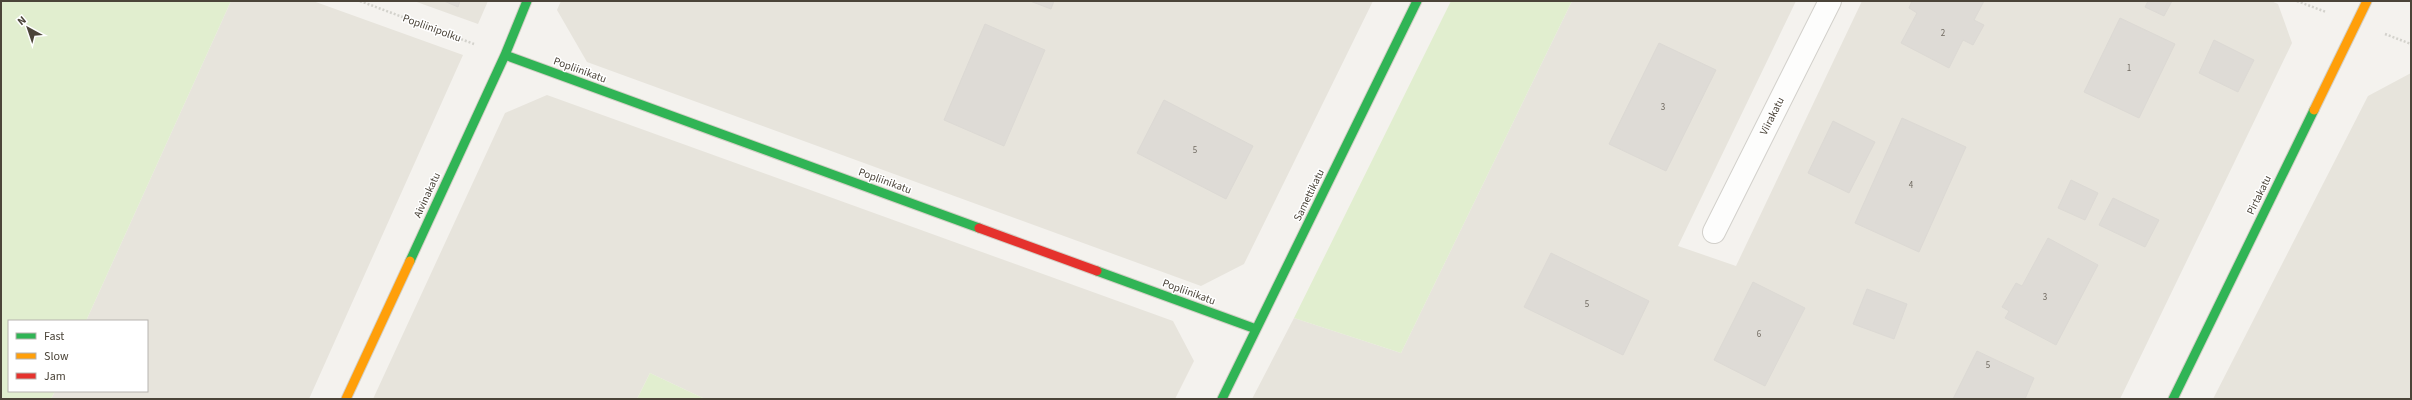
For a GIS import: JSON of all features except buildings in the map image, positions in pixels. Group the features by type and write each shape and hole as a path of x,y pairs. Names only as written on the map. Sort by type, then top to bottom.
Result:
{"street":[{"name":"Aivinakatu","path":"346,399 505,55 527,1"},
{"name":"Samettikatu","path":"1222,399 1417,1"},
{"name":"Viirakatu","path":"1714,232 1830,1"},
{"name":"Pirtakatu","path":"2173,399 2368,1"},
{"name":"Popliinikatu","path":"505,55 1256,329"}],"path":[{"name":"Popliinipolku","path":"360,1 505,55"}],"shaded area":[{"path":"231,1 313,1 463,55 309,399 51,399 54,392 148,392 148,320 86,320"},
{"path":"414,1 488,1 478,24"},
{"path":"561,1 1373,1 1244,264 1201,286 587,62 557,10"},
{"path":"1572,1 1796,1 1678,246 1736,266 1862,1 2271,1 2278,4 2292,43 2120,399 1252,399 1294,318 1401,353"},
{"path":"2411,73 2411,399 2213,399 2368,96"},
{"path":"547,95 1173,321 1194,361 1175,399 705,399 650,373 637,399 373,399 505,113"}],"green space":[{"path":"1,1 231,1 86,320 8,320 8,392 54,392 51,399 1,399"},
{"path":"1451,1 1572,1 1401,353 1294,318"},
{"path":"650,373 705,399 637,399"}],"traffic: fast":[{"path":"410,261 505,55 527,1"},
{"path":"1222,399 1417,1"},
{"path":"505,55 979,228"},
{"path":"2173,399 2314,110"},
{"path":"1097,271 1256,329"}],"traffic: slow":[{"path":"2314,110 2367,1"},
{"path":"346,399 410,261"}],"traffic: jam":[{"path":"979,228 1097,271"}]}
